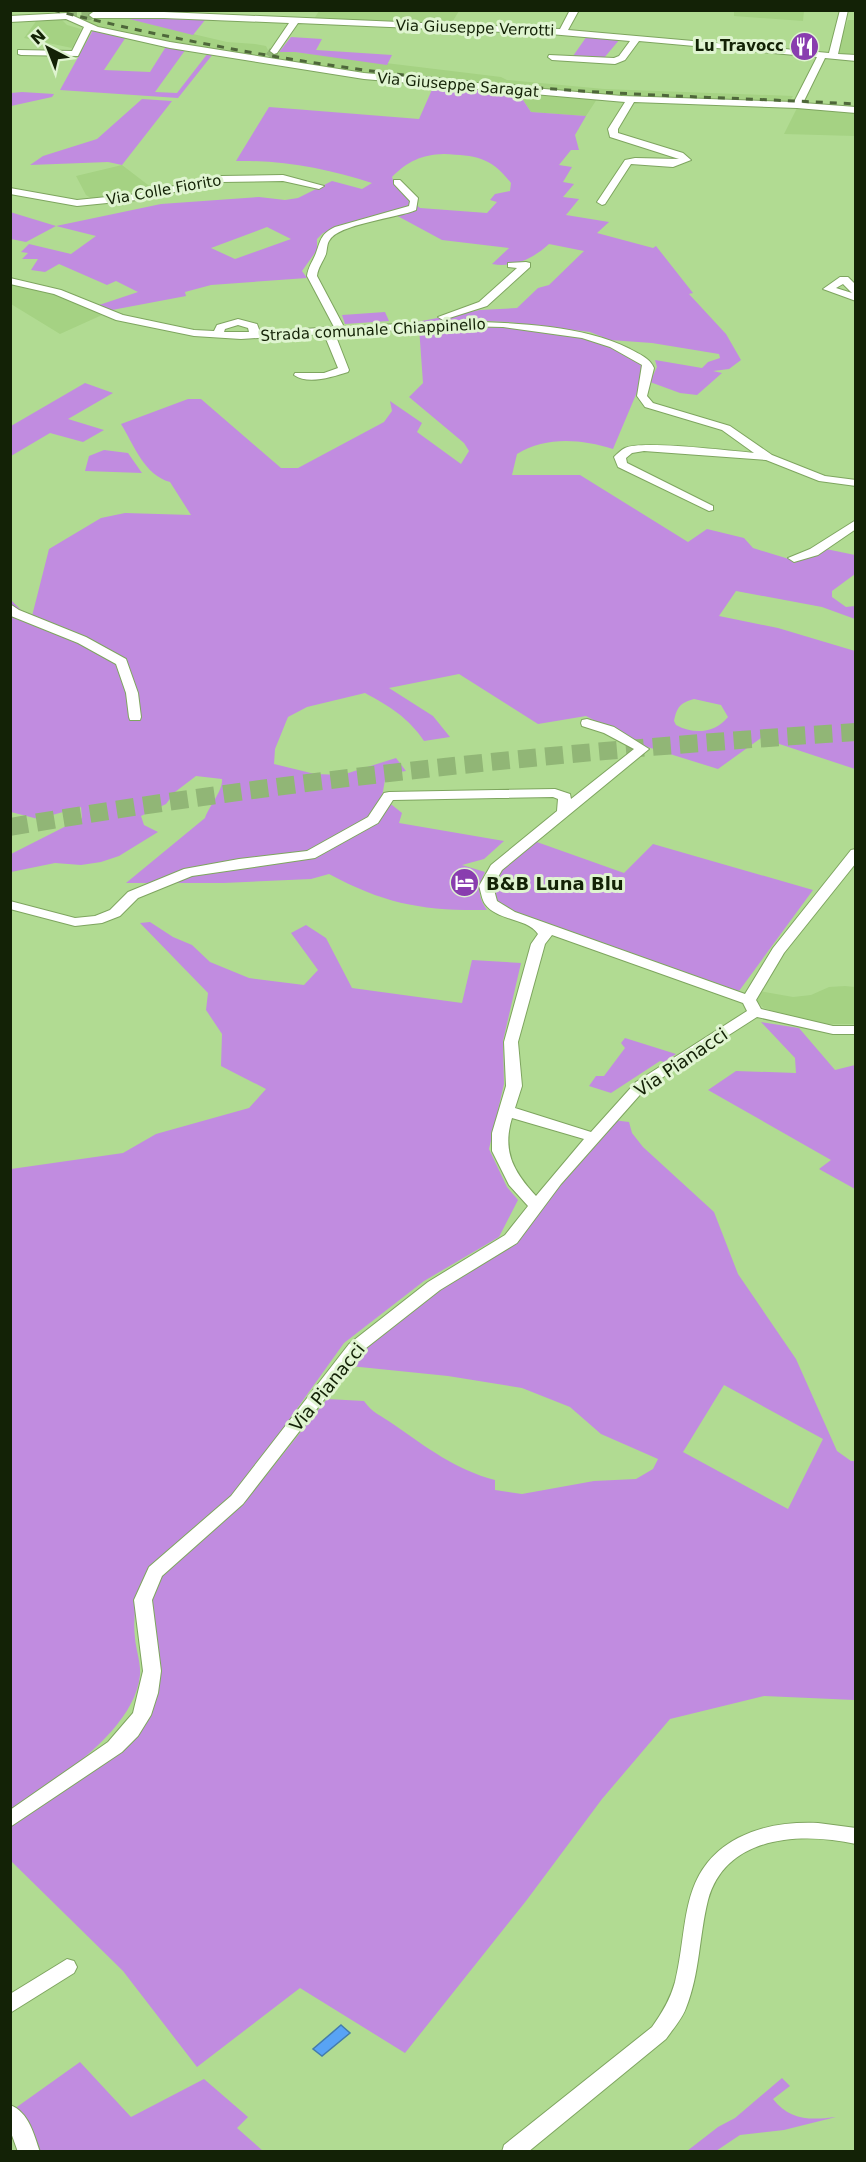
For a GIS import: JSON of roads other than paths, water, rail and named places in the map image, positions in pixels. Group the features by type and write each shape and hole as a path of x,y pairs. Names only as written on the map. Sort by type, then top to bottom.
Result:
{"street":[{"path":"563,32 575,10"},
{"name":"Via Giuseppe Verrotti","path":"93,15 164,15 563,32 855,58"},
{"path":"833,57 844,15"},
{"name":"Via Giuseppe Saragat","path":"10,19 67,16 88,27 175,45 270,56 364,76 631,100 797,105 855,110"},
{"path":"270,56 295,21"},
{"path":"21,51 75,54 88,27"},
{"path":"552,57 615,61 622,58 637,38"},
{"path":"797,105 822,56"},
{"path":"602,202 628,162 642,160 676,163 686,160 680,155 613,135 613,129 631,100"},
{"name":"Via Colle Fiorito","path":"10,191 72,203 129,198 221,179 279,178 319,186"},
{"path":"299,375 325,376 344,370 334,330 312,276 314,267 324,253 323,241 335,230 395,216 413,208 415,200 397,182"},
{"path":"399,325 463,312 483,304 490,294 526,265 512,265"},
{"path":"855,292 843,279 828,289 855,298"},
{"name":"Strada comunale Chiappinello","path":"10,281 57,292 131,321 218,335 255,335 460,323 502,324 583,335 603,341 647,363 650,368 642,396 645,402 726,428 768,457 823,479 855,483"},
{"path":"709,508 622,465 620,457 629,450 644,448 768,457"},
{"path":"794,558 814,552 855,524"},
{"path":"10,608 15,613 82,640 122,662 132,693 135,717"},
{"path":"587,723 609,730 643,749 496,868 487,881 487,897 499,910 752,1006 833,1030 855,1030"},
{"path":"10,905 75,922 97,920 115,913 133,895 189,872 239,863 310,855 373,820 389,796 555,793 565,797 564,812"},
{"path":"752,1006 778,951 855,853"},
{"path":"536,1206 518,1185 500,1151 500,1133 514,1086 512,1041 538,944 545,934 539,924"},
{"name":"Via Pianacci","path":"10,1820 115,1747 142,1715 152,1671 143,1600 155,1572 237,1500 355,1348 434,1286 511,1239 592,1137 641,1085 752,1006"},
{"path":"507,1111 592,1137"},
{"path":"512,2151 659,2033 669,2022 676,2009 686,1974 700,1893 707,1874 718,1861 746,1842 775,1833 812,1830 855,1836"},
{"path":"10,2006 67,1967"},
{"path":"10,2114 20,2126 29,2151"}],"water":[{"path":"341,2025 350,2033 322,2056 313,2049"}],"tunnel":[{"path":"67,16 93,15"},
{"path":"270,57 274,51"},
{"path":"10,827 221,794 432,768 538,757 856,732"}],"railway":[{"path":"53,10 170,37 288,59 466,82 650,95 856,104"}],"place":[{"name":"Lu Travocc","path":"805,46"},
{"name":"B&B Luna Blu","path":"465,883"}]}
